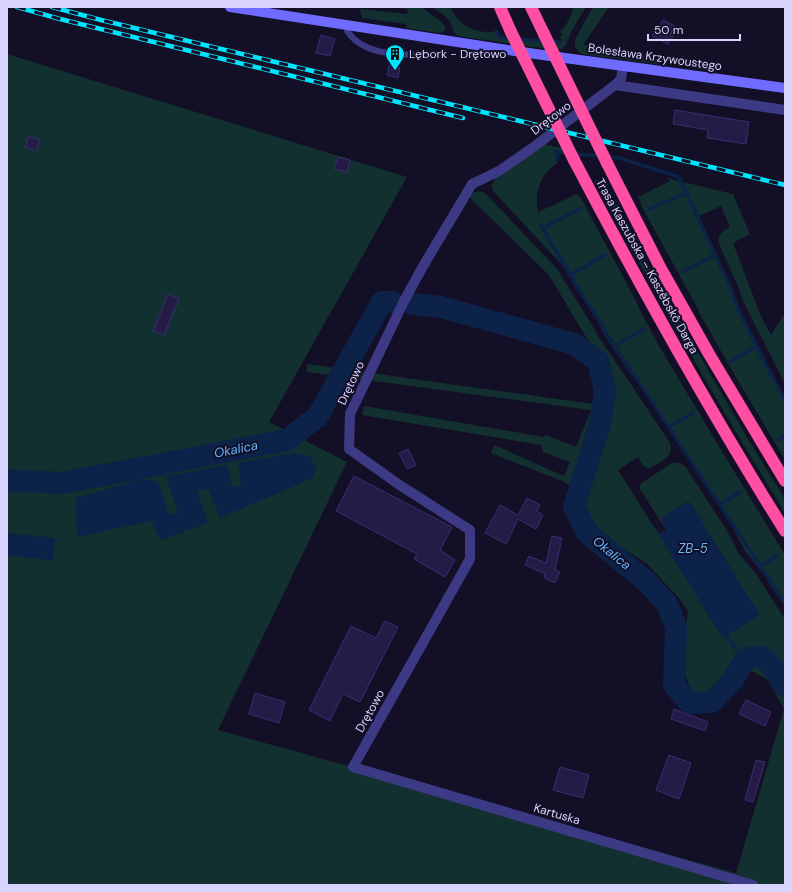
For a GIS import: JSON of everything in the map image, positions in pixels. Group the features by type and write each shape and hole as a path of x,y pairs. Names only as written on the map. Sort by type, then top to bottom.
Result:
{"highway":[{"name":"Trasa Kaszubska – Kaszëbskô Darga","path":"500,7 574,160 637,278 687,367 785,531"},
{"name":"Trasa Kaszubska – Kaszëbskô Darga","path":"531,7 607,163 660,267 709,354 785,481"}],"main road":[{"name":"Bolesława Krzywoustego","path":"230,7 521,52 785,88"}],"street":[{"name":"Drętowo","path":"353,768 470,559 470,530 398,484 349,449 350,414 405,299 472,184 499,171 511,163 615,85 621,79 623,66"},
{"path":"615,85 785,110"},
{"name":"Kartuska","path":"353,768 753,885"}],"lane":[{"path":"348,25 347,31 354,38 376,50 397,54 439,56"}],"green space":[{"path":"391,7 422,7 442,22 446,28 443,32 439,33 406,28 406,24 362,18 360,9 407,14 407,9"},
{"path":"431,7 452,7 451,8 454,14 459,20 470,28 482,32 497,31 500,37 562,42 560,37 562,35 561,32 558,34 568,22 573,7 586,7 571,32 566,45 562,49 556,50 458,36 454,32 446,17"},
{"path":"593,7 609,7 583,45 666,57 664,61 656,64 582,54 579,52 575,47 576,38"},
{"path":"7,54 407,177 269,422 347,462 218,730 736,873 784,709 768,680 746,668 740,674 736,670 702,698 691,689 680,664 688,611 679,598 646,563 607,539 583,511 581,491 562,481 491,453 494,445 564,476 570,462 543,452 541,445 362,415 364,406 544,437 546,435 576,447 591,410 307,372 307,364 593,404 597,395 605,399 604,393 591,371 596,354 549,275 468,196 475,192 482,192 487,195 557,269 598,336 670,443 671,448 669,455 650,468 644,466 638,457 618,470 652,524 660,533 666,530 640,489 640,485 672,463 682,464 685,466 726,529 739,554 756,574 785,619 785,885 7,885"},
{"path":"543,144 588,156 556,153 558,158 556,159 557,162 560,161 548,171 538,189 538,212 577,194 582,200 658,344 785,555 785,607 761,571 745,551 731,524 638,383 603,333 598,322 562,265 493,191 492,185 496,177"},
{"path":"667,178 733,194 750,234 733,243 760,314 771,335 785,313 785,384 744,303 719,244 720,235 730,227 721,206 699,216 733,290 739,308 785,398 785,460 702,318 642,207 638,197 670,181"},
{"path":"595,180 603,180 679,319 748,439 785,499 785,513 687,348 640,265"}],"water":[{"path":"293,453 310,456 316,468 313,478 220,518 208,489 197,490 208,523 161,540 151,521 77,537 76,498 141,479 158,481 169,514 178,513 166,476 227,465 232,486 241,486 238,463"},
{"name":"ZB-5","path":"687,502 690,502 759,614 723,638 652,524 660,533 666,530 661,518"},
{"path":"7,533 55,538 53,561 7,555"}],"building":[{"path":"663,20 675,26 671,33 674,35 668,44 652,36 657,26 659,27"},
{"path":"321,35 335,39 330,56 316,53"},
{"path":"389,65 400,68 398,78 387,75"},
{"path":"675,110 749,122 746,144 707,138 708,130 673,124"},
{"path":"29,136 40,140 36,151 25,147"},
{"path":"338,157 350,160 347,172 334,169"},
{"path":"168,294 179,299 164,335 153,331"},
{"path":"408,449 416,465 407,469 399,453"},
{"path":"354,476 452,527 440,550 455,560 445,577 414,559 417,554 336,511"},
{"path":"527,498 540,505 537,511 543,515 536,529 518,519 506,544 485,533 500,505 518,515"},
{"path":"552,536 562,538 555,570 560,572 555,583 544,578 545,574 525,565 529,556 546,563"},
{"path":"385,621 398,627 360,702 343,694 330,721 309,710 351,626 376,638"},
{"path":"255,693 285,702 279,723 249,714"},
{"path":"746,700 771,712 765,726 739,714"},
{"path":"674,709 708,722 705,731 671,719"},
{"path":"669,755 691,763 679,799 656,790"},
{"path":"756,760 765,762 753,802 745,800"},
{"path":"560,767 589,775 583,798 553,790"}],"waterway":[{"path":"496,31 499,37 511,38"},
{"path":"517,39 545,41"},
{"path":"551,41 560,42"},
{"path":"558,158 555,152 567,153"},
{"path":"574,154 601,156"},
{"path":"608,157 619,158 679,177 727,280 738,309 785,402"},
{"path":"649,209 687,193"},
{"path":"543,228 581,208"},
{"path":"541,225 605,332 785,604"},
{"path":"570,275 606,255"},
{"path":"682,272 715,255"},
{"name":"Okalica","path":"7,480 62,483 287,440 318,416 382,302 392,302"},
{"name":"Okalica","path":"413,304 441,307 574,344 598,361 605,391 600,424 574,506 587,533 647,582 667,604 676,627 674,685 690,703 712,702 732,681 743,663 751,657 761,657 769,662 785,686"},
{"path":"614,346 644,329"},
{"path":"731,361 756,347"},
{"path":"669,427 693,413"},
{"path":"778,440 785,436"},
{"path":"720,504 740,492"},
{"path":"760,566 778,555"},
{"path":"727,636 745,661"}],"railway":[{"path":"17,7 60,19 463,118"},
{"path":"52,7 785,185"}],"place":[{"name":"Lębork - Drętowo","path":"395,71"}]}
